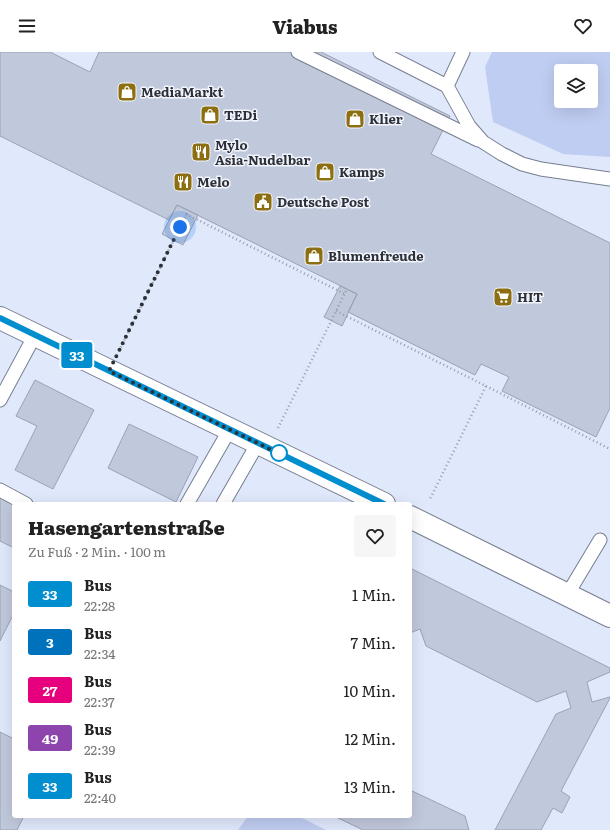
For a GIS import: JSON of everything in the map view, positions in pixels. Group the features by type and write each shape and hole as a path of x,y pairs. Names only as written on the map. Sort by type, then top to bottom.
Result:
{"street":[{"path":"0,318 380,502"},
{"path":"414,519 610,616"}],"lane":[{"path":"298,52 483,142 522,164 541,169 610,179"},
{"path":"380,52 447,86 469,126 483,142"},
{"path":"447,86 463,52"},
{"path":"0,400 35,335"},
{"path":"188,502 230,429"},
{"path":"224,502 263,445"},
{"path":"0,490 22,502"},
{"path":"567,594 600,540"}],"path":[{"path":"109,371 188,210"},
{"path":"186,214 345,294"},
{"path":"263,445 347,289"},
{"path":"336,311 610,449"},
{"path":"414,519 486,386"}],"shaded area":[{"path":"492,52 610,52 610,157 563,154 493,122 485,67"},
{"path":"247,818 302,818 326,830 238,830"}],"building":[{"path":"0,52 50,52 90,72 99,52 321,52 450,116 431,154 610,243 610,408 596,437 502,391 509,377 481,364 475,375 348,312 357,294 177,205 169,220 0,136"},
{"path":"177,205 198,215 183,245 162,234"},
{"path":"340,286 357,294 342,326 324,317"},
{"path":"35,380 94,410 53,489 15,470 37,426 16,416"},
{"path":"129,424 198,457 176,502 108,468"},
{"path":"0,497 12,503 12,547 0,541"},
{"path":"412,569 610,668 610,672 587,682 592,702 610,698 561,791 570,797 562,813 553,808 541,830 495,830 556,714 571,708 566,691 537,702 426,646 420,629 412,632"},
{"path":"0,585 12,591 12,617 0,641"},
{"path":"0,732 12,738 12,818 23,818 17,830 0,830"},
{"path":"412,791 465,816 469,830 363,830 338,818 412,818"}],"bus line":[{"name":"33","path":"0,318 380,502"}],"place":[{"name":"MediaMarkt","path":"127,92"},
{"name":"TEDi","path":"210,115"},
{"name":"Klier","path":"355,119"},
{"name":"Mylo Asia-Nudelbar","path":"201,152"},
{"name":"Kamps","path":"325,172"},
{"name":"Melo","path":"183,182"},
{"name":"Deutsche Post","path":"263,202"},
{"name":"Blumenfreude","path":"314,256"},
{"name":"HIT","path":"503,297"}],"route":[{"path":"180,227 109,371 280,454 279,453"}]}
